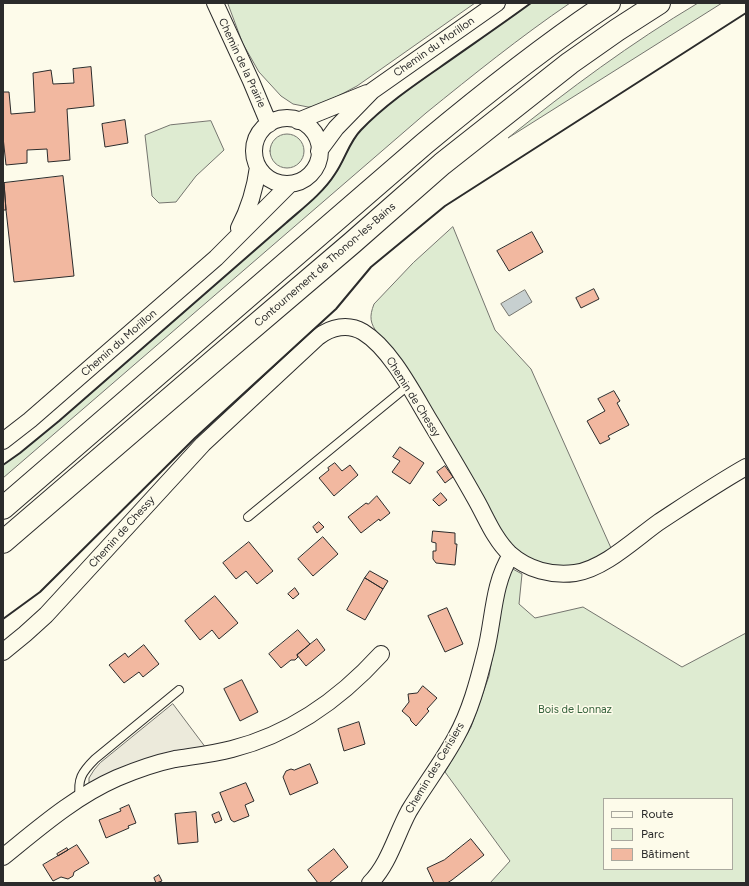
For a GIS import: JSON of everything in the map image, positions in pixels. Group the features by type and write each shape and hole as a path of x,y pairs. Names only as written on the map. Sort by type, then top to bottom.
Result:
{"highway":[{"path":"3,508 469,106 527,61 609,3"},
{"name":"Contournement de Thonon-les-Bains","path":"3,542 442,164 570,63 659,3"}],"street":[{"name":"Chemin de la Prairie","path":"215,3 269,124"},
{"name":"Chemin du Morillon","path":"319,151 336,128 372,91 497,3"},
{"name":"Chemin du Morillon","path":"298,121 372,91"},
{"path":"283,119 293,119 298,121 307,126 314,133 318,142 318,160 314,170 299,182 290,184 271,180 258,167 255,158 255,143 259,134 269,124 283,119"},
{"name":"Chemin du Morillon","path":"232,241 244,219 251,201 256,183 258,167"},
{"name":"Chemin du Morillon","path":"3,441 30,420 216,258 290,184"},
{"name":"Chemin de Chessy","path":"3,652 46,615 208,439 318,337 326,331 334,328 344,327 362,331 381,348 409,385 476,499 492,531 511,555 525,565 541,571 558,574 576,573 594,567 610,558 686,504 721,481 746,467"},
{"name":"Chemin des Cerisiers","path":"371,883 384,864 408,812 457,736 466,715 486,653 500,575 511,555"},
{"path":"3,857 47,821 80,798 118,778 146,767 233,749 286,729 332,700 354,682 381,654"}],"lane":[{"path":"248,517 409,385"},
{"path":"80,798 78,788 80,779 84,770 95,758 179,690"}],"green space":[{"path":"228,3 475,3 357,86 317,107 308,107 293,104 281,96 259,72 243,44"},
{"path":"531,3 570,3 479,70 426,113 3,478 3,465 59,421 319,194 338,169 357,135 370,121 409,89"},
{"path":"698,3 722,3 508,138 601,67 673,18"},
{"path":"211,121 224,150 196,176 176,202 159,203 152,196 145,135 170,125"},
{"path":"287,134 299,139 304,151 299,163 287,168 275,163 270,151 275,139"},
{"path":"453,227 495,330 531,369 611,548 599,556 583,563 560,567 538,562 528,557 508,542 372,323 371,313 374,304 413,263"},
{"name":"Bois de Lonnaz","path":"511,568 522,574 519,604 535,618 583,607 682,667 746,633 746,883 490,883 510,861 445,772 471,727 489,676 503,588"}],"shaded area":[{"path":"525,290 532,302 509,316 501,304"},
{"path":"173,704 206,748 89,784 89,778 100,763"}],"building":[{"path":"91,67 94,106 67,109 70,160 48,162 47,149 27,150 27,163 6,165 3,137 3,92 9,92 11,114 35,112 33,73 51,70 53,84 74,83 73,69"},
{"path":"125,120 128,143 105,147 102,124"},
{"path":"63,176 74,276 14,282 4,183"},
{"path":"4,183 6,210 3,210"},
{"path":"532,232 543,252 509,271 497,251"},
{"path":"594,289 599,299 581,308 576,298"},
{"path":"614,391 620,401 617,403 629,425 608,436 610,439 600,444 587,421 605,411 598,399"},
{"path":"400,447 424,463 410,484 392,472 400,461 393,457"},
{"path":"335,463 342,471 350,465 358,475 334,496 319,478"},
{"path":"445,466 453,477 445,483 437,472"},
{"path":"441,493 447,500 439,506 433,500"},
{"path":"377,496 390,513 380,521 379,519 361,533 348,517 366,503 368,504"},
{"path":"319,522 324,527 317,533 313,527"},
{"path":"433,531 455,533 455,544 457,544 455,565 436,563 433,559 433,551 436,551 436,543 432,542"},
{"path":"323,537 338,554 313,576 298,559"},
{"path":"249,542 273,571 257,584 246,571 236,579 223,563"},
{"path":"370,571 388,581 383,589 365,578"},
{"path":"365,578 383,589 365,620 347,610"},
{"path":"295,588 299,594 293,599 288,594"},
{"path":"215,596 238,623 219,639 212,630 200,640 185,621"},
{"path":"447,608 463,644 445,652 428,616"},
{"path":"298,630 310,644 297,655 298,657 295,660 291,660 281,668 269,654"},
{"path":"317,639 325,650 306,666 297,655"},
{"path":"144,645 159,664 143,677 139,672 124,683 109,665 125,653 128,657"},
{"path":"242,680 258,712 240,721 224,689"},
{"path":"423,686 437,698 427,709 429,711 416,726 402,711 409,702 408,694 417,693"},
{"path":"359,722 365,744 344,751 338,729"},
{"path":"310,764 318,783 290,795 283,777 286,771 291,769 294,770"},
{"path":"246,783 254,801 245,805 249,816 234,822 231,820 220,793"},
{"path":"129,805 136,823 128,826 129,828 106,838 99,820 121,811 120,809"},
{"path":"196,812 198,842 178,844 175,814"},
{"path":"219,812 222,820 215,823 212,815"},
{"path":"471,839 484,855 447,883 434,883 427,868 444,860"},
{"path":"77,845 89,863 74,872 73,876 68,879 61,877 53,881 43,865"},
{"path":"67,848 68,850 58,856 57,854"},
{"path":"334,849 348,867 329,883 318,883 308,870"},
{"path":"159,875 162,881 156,883 154,878"}],"wall":[{"path":"3,465 59,421 325,188 342,163 357,135 379,113 409,89 531,3"},
{"path":"3,619 40,592 195,438 336,309 371,267 445,206 746,13"}]}
